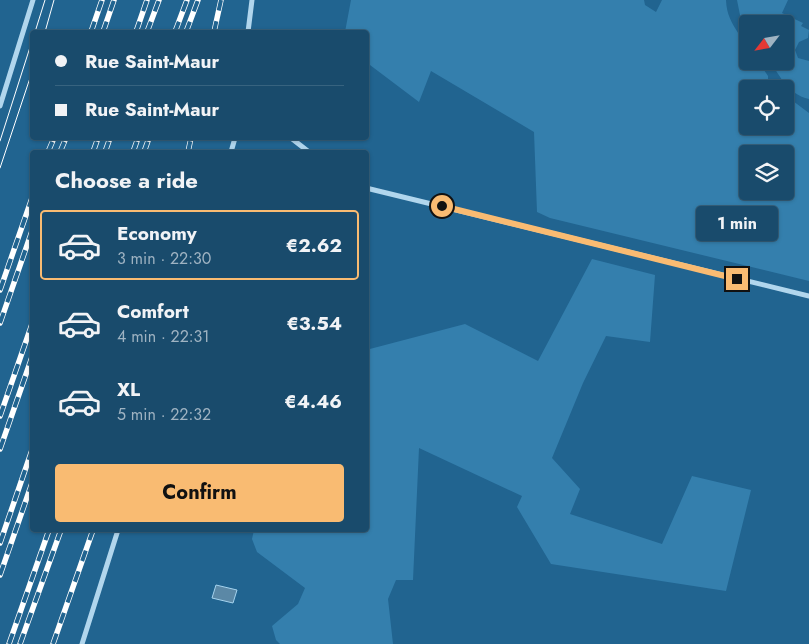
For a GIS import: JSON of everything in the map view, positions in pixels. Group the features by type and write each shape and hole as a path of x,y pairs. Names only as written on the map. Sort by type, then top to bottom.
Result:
{"street":[{"path":"0,106 33,0"},
{"path":"248,30 252,0"},
{"path":"294,140 306,150"},
{"path":"369,189 809,296"},
{"path":"82,644 117,532"}],"shaded area":[{"path":"351,0 644,0 645,5 656,12 662,0 726,0 730,18 739,34 739,70 764,70 768,76 768,80 739,80 739,135 794,135 794,102 809,113 809,281 550,218 537,212 534,132 431,71 419,102 369,64 369,30 345,30"},
{"path":"737,0 788,0 782,13 786,15 740,15"},
{"path":"794,19 803,23 801,26 809,30 808,38 799,42 795,50 798,58 809,61 809,99 794,92 794,80 782,79 776,70 794,70"},
{"path":"592,259 655,275 650,342 606,336 583,383 552,458 580,489 570,514 662,544 692,476 751,490 726,591 551,564 517,507 522,496 419,448 413,580 396,580 388,599 393,644 280,644 276,640 272,626 298,604 305,588 257,552 252,539 254,532 369,532 369,349 465,324 538,361"},
{"path":"216,585 237,590 233,603 212,598"}],"tram line":[{"path":"36,30 45,0"},
{"path":"46,30 54,0"},
{"path":"0,141 30,47"},
{"path":"0,168 30,78"}],"railway":[{"path":"92,30 102,0"},
{"path":"104,30 114,0"},
{"path":"137,30 147,0"},
{"path":"148,30 159,0"},
{"path":"176,30 187,0"},
{"path":"187,30 198,0"},
{"path":"214,30 221,0"},
{"path":"49,150 53,140"},
{"path":"61,150 65,140"},
{"path":"94,150 97,140"},
{"path":"106,150 109,140"},
{"path":"134,150 137,140"},
{"path":"145,150 148,140"},
{"path":"188,150 191,140"},
{"path":"0,290 30,204"},
{"path":"0,323 30,237"},
{"path":"0,416 30,330"},
{"path":"0,449 30,363"},
{"path":"0,543 30,456"},
{"path":"0,575 30,489"},
{"path":"9,644 48,532"},
{"path":"20,644 60,532"},
{"path":"53,644 92,532"}],"route":[{"path":"442,206 737,279"}]}
